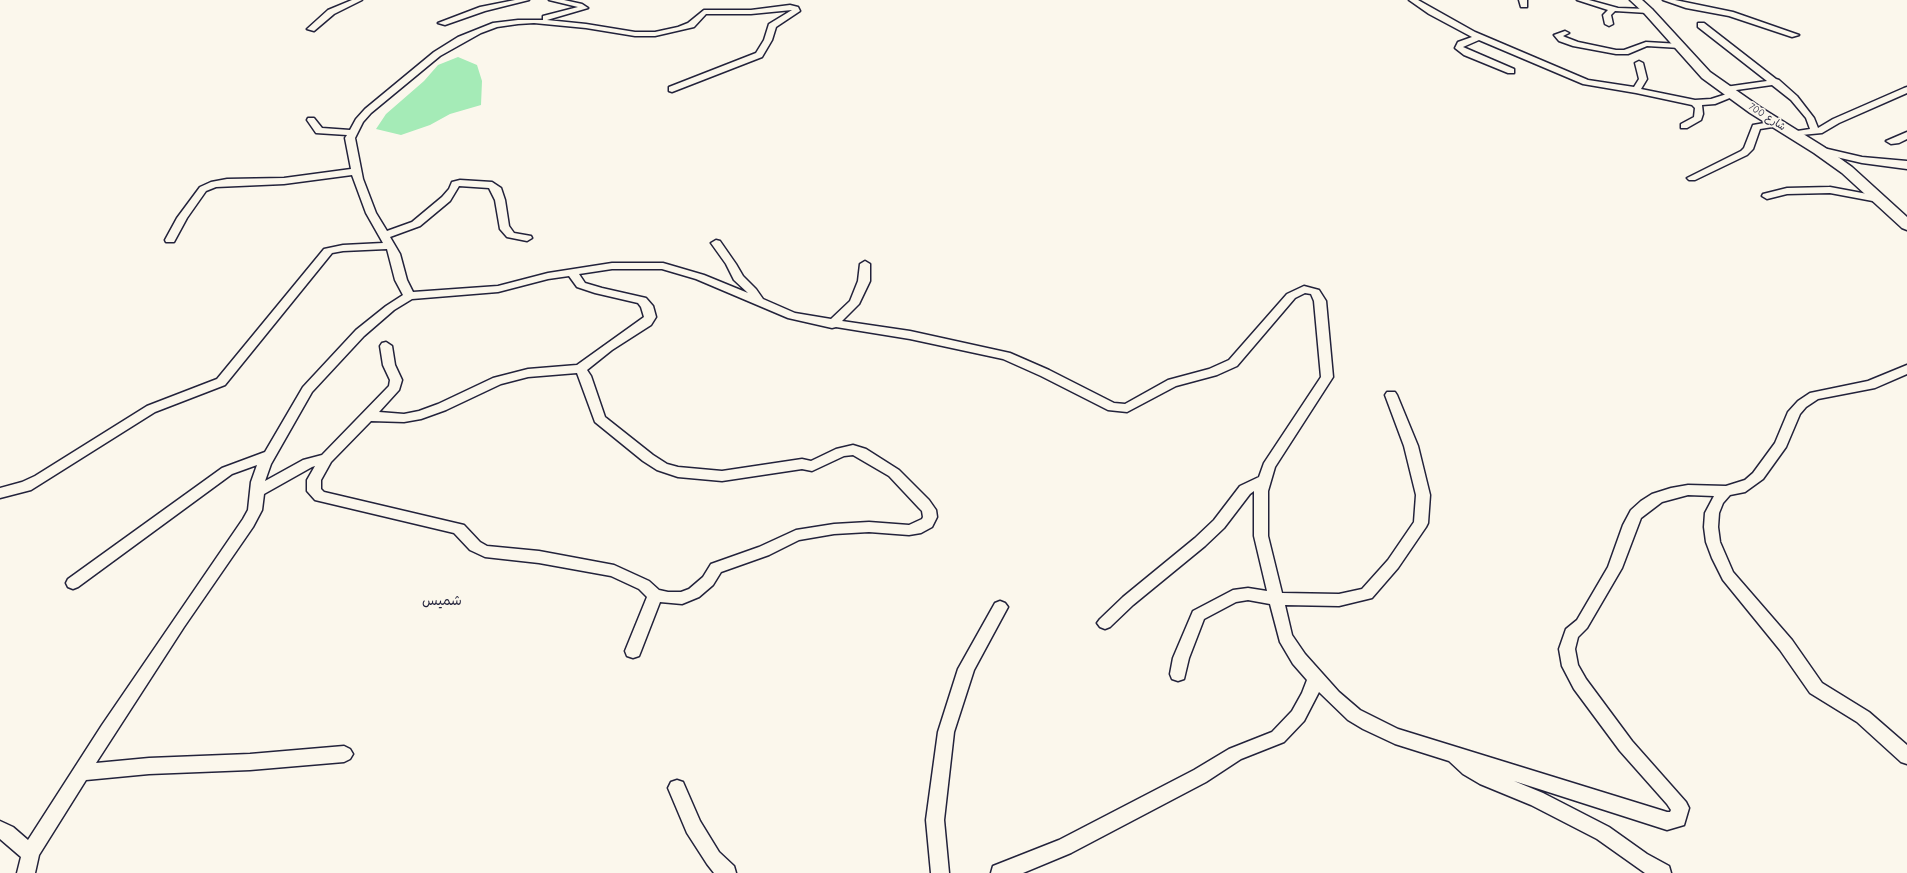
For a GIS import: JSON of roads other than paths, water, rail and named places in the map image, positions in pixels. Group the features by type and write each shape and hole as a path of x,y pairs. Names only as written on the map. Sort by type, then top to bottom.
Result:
{"main road":[{"name":"شارع 700","path":"1642,7 1706,75 1776,124 1819,150 1847,170 1906,224"}],"street":[{"path":"311,29 331,12 358,0"},
{"path":"442,23 483,9 525,0"},
{"path":"409,296 401,280 395,254 371,213 358,179 350,138 352,133 359,121 368,111 449,46 461,39 496,25 534,21 584,8 582,6 553,0"},
{"path":"1413,0 1479,37 1579,80 1636,90 1695,103 1712,102 1729,92 1776,82"},
{"path":"1581,0 1611,8 1642,7"},
{"path":"1666,0 1686,6 1730,14 1796,36"},
{"path":"534,21 586,26 635,34 655,34 680,30 691,25 704,12 751,12 790,7 796,11 772,26 768,40 759,55 672,89"},
{"path":"1609,24 1607,17 1611,8"},
{"path":"1701,25 1776,82 1805,110 1815,132"},
{"path":"1565,34 1558,35 1562,39 1576,44 1616,52 1625,52 1650,44 1680,46"},
{"path":"1479,37 1461,44 1459,48 1467,53 1510,71"},
{"path":"1636,90 1644,79 1639,63"},
{"path":"1794,134 1815,132 1836,121 1907,90"},
{"path":"1893,96 1907,102"},
{"path":"1684,126 1698,118 1700,110 1695,103"},
{"path":"311,120 319,132 352,133"},
{"path":"1692,178 1744,153 1748,149 1756,127 1776,124"},
{"path":"1891,141 1896,141 1907,135"},
{"path":"1819,150 1862,160 1907,165"},
{"path":"1847,170 1862,160"},
{"path":"170,240 182,218 203,189 214,184 227,182 284,181 357,171"},
{"path":"0,493 26,486 40,479 151,409 221,382 328,252 387,241 416,224 446,199 454,189 455,184 492,185 496,188 500,200 504,227 511,234 521,238 527,238"},
{"path":"1767,196 1787,191 1823,190 1878,199"},
{"path":"716,242 731,264 738,278 752,291 760,304"},
{"path":"832,324 855,302 864,281 865,264"},
{"path":"26,873 32,852 81,773 179,623 245,529 254,510 260,475 269,455 307,390 360,333 390,308 409,296 498,289 548,276 617,266 663,266 700,277 760,304 792,316 832,324 910,335 1006,356 1045,373 1112,407 1127,408 1172,383 1213,372 1233,363 1272,316 1291,296 1304,289 1309,290 1318,296 1320,301 1327,363 1327,377 1269,466 1261,491 1260,514 1261,536 1277,598 1285,637 1299,659 1334,697 1369,724 1395,736 1667,821 1678,819 1680,808 1673,798 1626,746 1580,684 1570,666 1566,648 1571,634 1582,624 1615,568 1630,524 1636,514 1646,505 1657,498 1688,490 1726,491 1740,488 1758,476 1782,444 1794,412 1802,404 1814,396 1871,385 1907,368"},
{"path":"366,416 404,418 421,415 442,407 497,380 528,373 580,369 608,347 647,322 650,313 642,300 599,291 581,285 572,272"},
{"path":"386,346 389,365 395,375 395,387 326,460 314,480 314,491 320,496 459,529 475,546 485,551 539,557 614,572 644,585 655,595 668,598 682,598 694,593 708,581 716,568 764,551 796,535 834,529 869,527 916,529 927,523 930,517 928,510 894,473 861,452 853,450 841,452 812,466 802,464 764,469 735,476 697,475 662,467 638,451 600,419 585,376 580,369"},
{"path":"1178,674 1181,658 1198,615 1233,596 1248,594 1277,598 1339,600 1367,594 1393,564 1421,523 1423,495 1410,446 1392,395"},
{"path":"73,584 219,476 236,466 269,455"},
{"path":"258,491 308,463 326,460"},
{"path":"1105,623 1128,601 1200,542 1219,524 1245,490 1256,483 1264,481"},
{"path":"1726,491 1718,501 1712,513 1711,527 1713,542 1728,576 1786,645 1816,688 1825,695 1863,716 1907,756"},
{"path":"633,652 655,595"},
{"path":"940,873 935,820 946,732 966,669 1000,607"},
{"path":"1000,873 1065,846 1200,776 1235,754 1278,737 1298,716 1309,696 1316,678"},
{"path":"1452,753 1469,768 1486,778 1537,799 1603,833 1640,860 1662,873"},
{"path":"81,773 149,766 250,762 344,754"},
{"path":"677,788 694,827 713,858 727,873"},
{"path":"0,830 7,833 25,850 32,852"}],"district":[{"name":"شميس","path":"442,601"}]}
